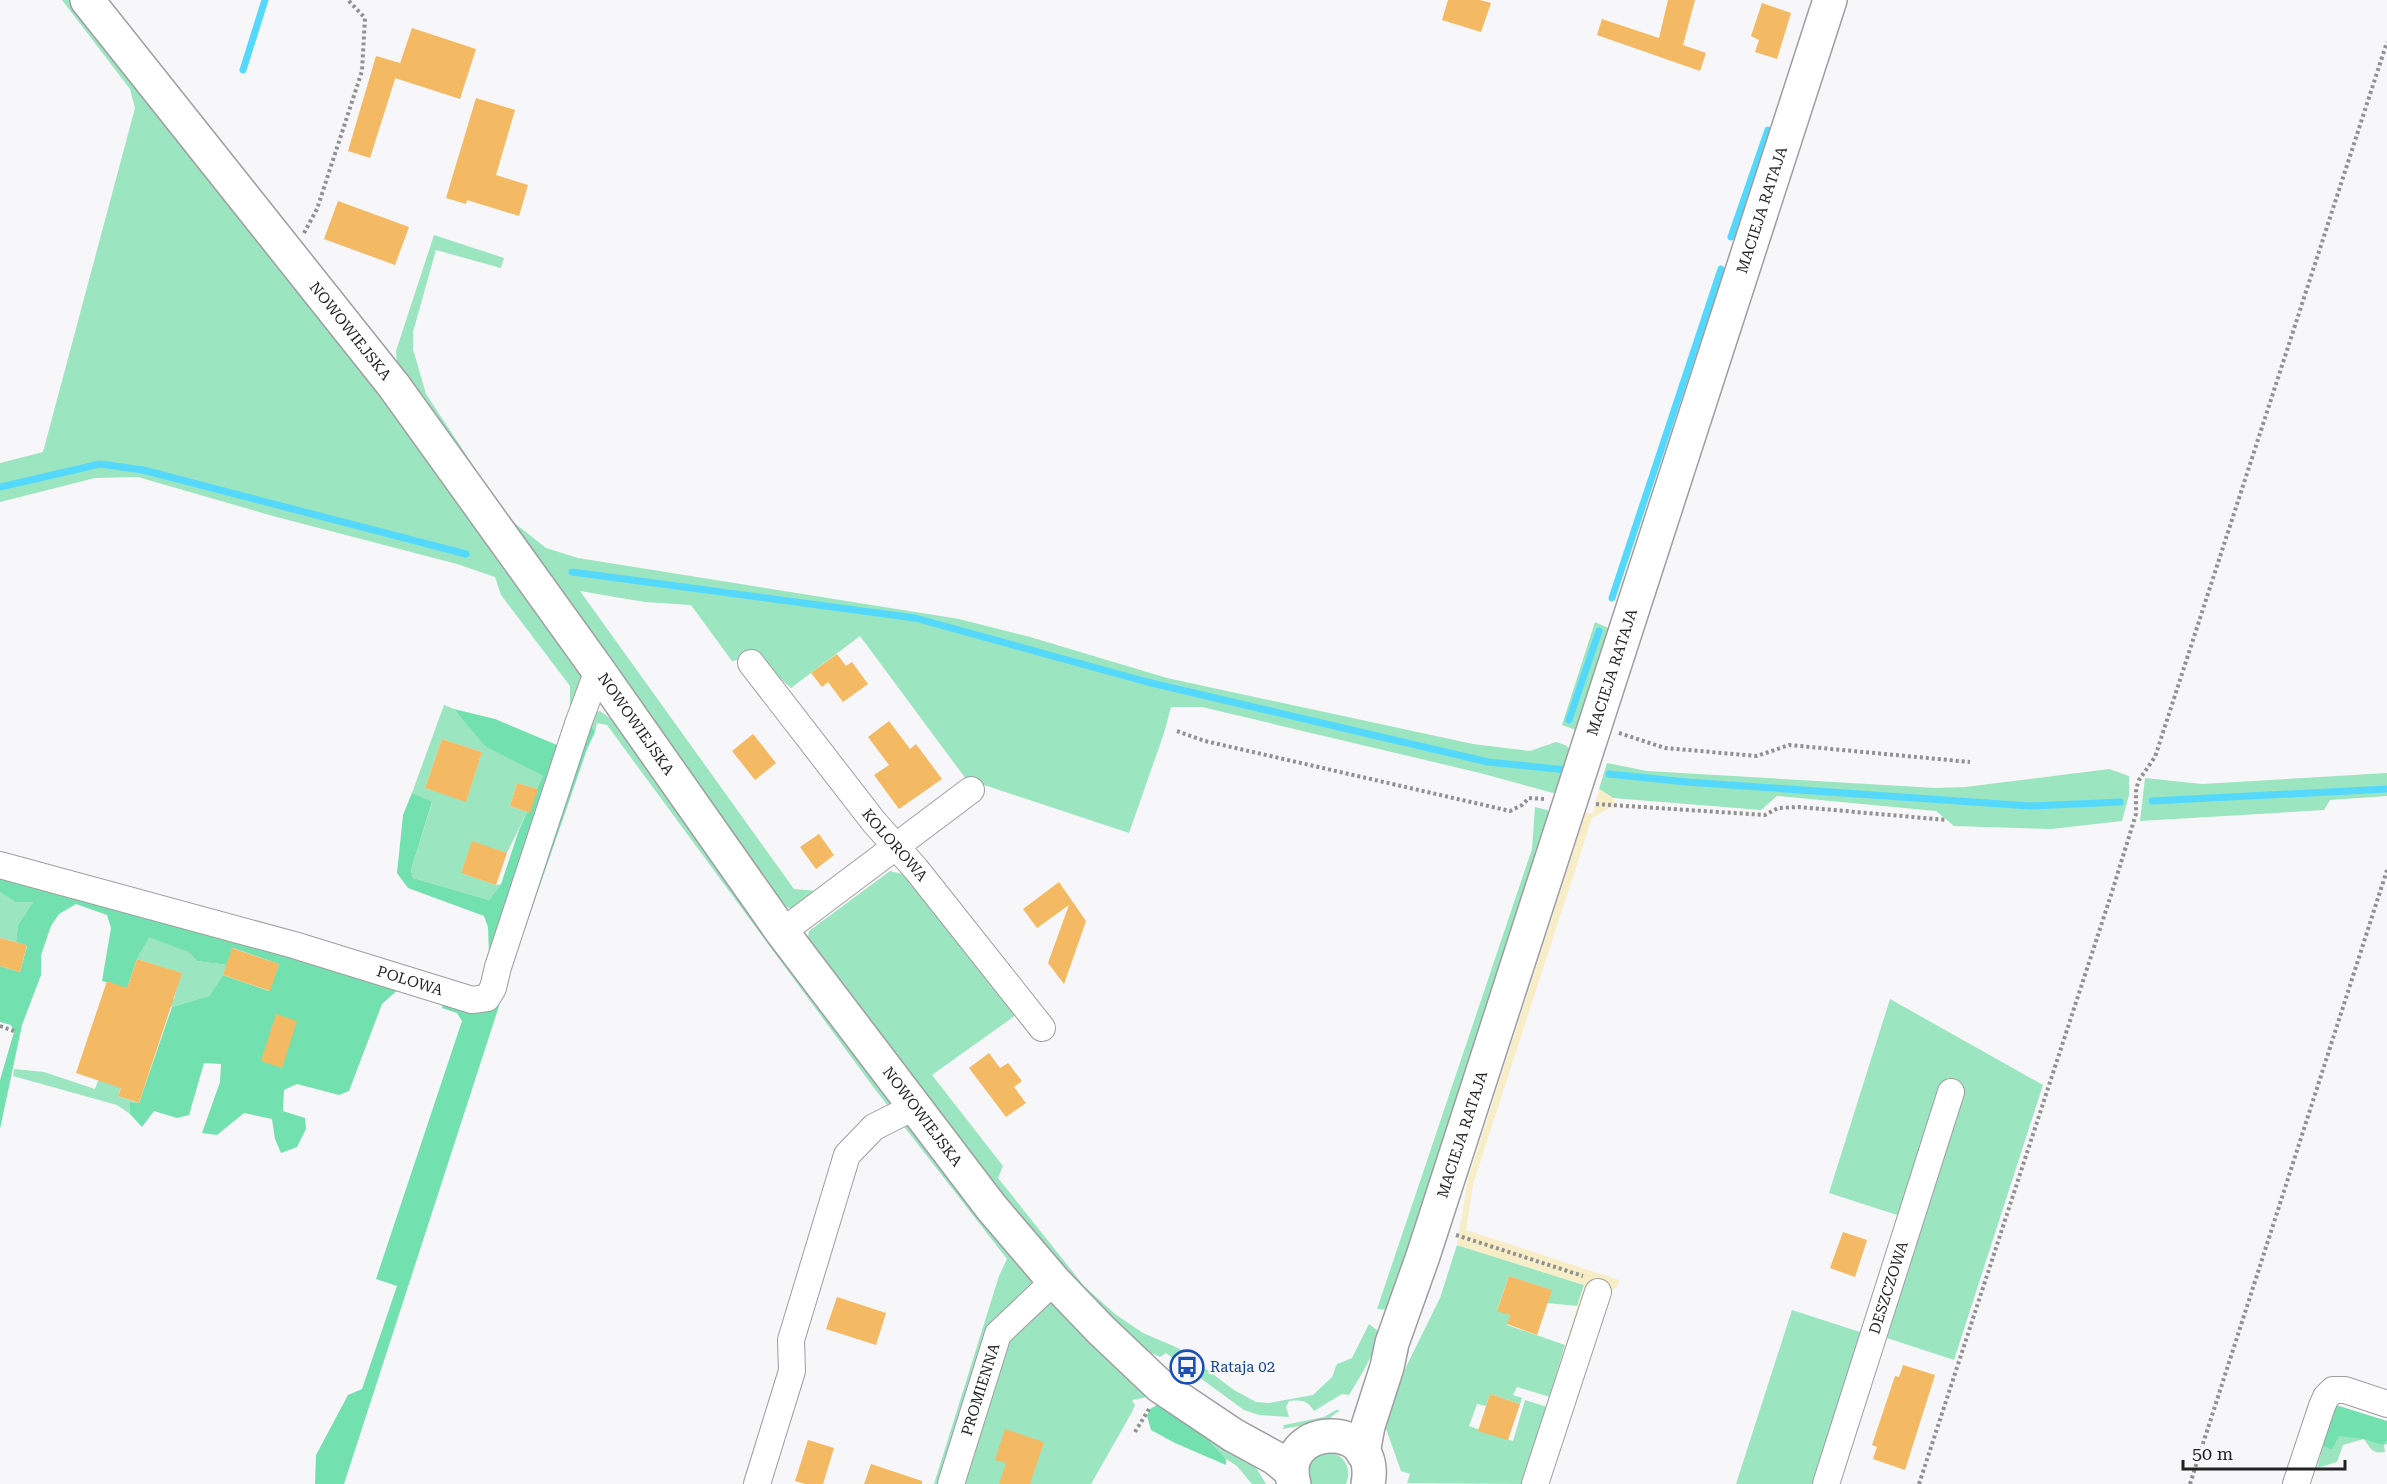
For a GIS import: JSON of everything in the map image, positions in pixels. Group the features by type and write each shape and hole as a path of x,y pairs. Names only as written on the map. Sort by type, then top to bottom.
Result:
{"street":[{"name":"NOWOWIEJSKA","path":"87,0 394,386 782,932 991,1207 1054,1281 1160,1386 1212,1421 1275,1458 1293,1478"},
{"name":"MACIEJA RATAJA","path":"1373,1472 1368,1426 1387,1367 1392,1343 1429,1238 1830,0"},
{"name":"KOLOROWA","path":"751,663 874,822 916,869 1042,1028"},
{"name":"POLOWA","path":"0,865 294,945 472,1000 488,998 494,988 498,968 574,735 598,670"},
{"path":"782,932 971,790"},
{"name":"DESZCZOWA","path":"1826,1484 1951,1092"},
{"path":"757,1484 792,1371 791,1340 847,1155 874,1127 914,1107"},
{"name":"PROMIENNA","path":"951,1484 998,1334 1054,1281"},
{"path":"1535,1484 1598,1292"},
{"name":"MACIEJA RATAJA","path":"1293,1478 1296,1455 1355,1403 1392,1343"},
{"path":"2296,1484 2326,1397 2333,1390 2345,1390 2387,1404"},
{"name":"NOWOWIEJSKA","path":"1212,1421 1281,1438 1341,1436 1352,1441 1373,1472"}],"path":[{"path":"285,249 304,234 317,209 362,71 365,18 348,0"},
{"path":"1919,1484 2111,895 2136,814 2136,789 2139,780 2155,757 2387,42"},
{"path":"1595,725 1665,748 1757,756 1789,745 1970,762"},
{"path":"2190,1484 2387,870"},
{"path":"0,1026 14,1032"},
{"path":"1456,1235 1570,1271 1594,1281 1599,1285 1598,1292"},
{"path":"1135,1432 1152,1403"}],"green space":[{"path":"62,0 74,0 300,279 582,673 584,690 577,714 570,709 570,686 501,595 495,577 457,564 273,516 138,477 95,478 0,502 0,463 43,452 135,108 130,89"},
{"path":"434,235 504,258 501,268 436,250 413,332 413,349 426,394 508,518 546,548 578,558 959,619 1030,637 1167,678 1473,744 1530,751 1556,742 1574,752 1562,789 1553,793 1480,773 1202,707 1171,707 1129,833 966,779 860,636 791,688 755,657 732,661 691,605 645,602 580,591 794,889 818,891 793,909 777,904 397,367 396,351"},
{"path":"1595,622 1608,628 1611,632 1585,722 1576,730 1562,725"},
{"path":"444,705 454,709 486,746 543,776 538,789 517,783 510,806 527,812 507,853 472,842 461,873 496,885 501,884 489,900 413,878 411,870 432,803 412,793","holes":["442,739 482,752 466,801 425,788"]},
{"path":"454,709 495,719 557,745 570,709 586,717 595,732 587,749 509,975 489,954 488,927 484,916 408,888 397,873 403,815 412,793 432,802 411,870 413,878 489,900 501,884 519,830 543,776 485,746"},
{"path":"600,711 615,722 1148,1397 1132,1400 1135,1405 1132,1412 1091,1484 934,1484 999,1276 1007,1259 874,1088 607,725 597,723 595,732 586,717 590,713"},
{"path":"1607,763 1647,771 1936,788 1965,787 2109,769 2129,776 2129,795 2122,821 2051,829 1954,826 1936,811 1777,796 1761,810 1613,798 1599,789"},
{"path":"2387,773 2387,796 2330,800 2324,810 2140,821 2145,778 2202,784"},
{"path":"1535,807 1547,810 1554,819 1389,1310 1377,1309 1532,849"},
{"path":"890,871 910,876 1016,1015 932,1075 1003,1166 998,1178 1084,1286 1115,1314 1143,1333 1178,1348 1234,1390 1256,1402 1269,1403 1313,1395 1332,1377 1337,1364 1352,1358 1369,1324 1382,1334 1349,1395 1342,1394 1314,1411 1304,1402 1289,1401 1286,1407 1289,1417 1259,1415 1244,1410 1166,1353 1160,1357 1132,1344 1055,1263 807,945 809,931"},
{"path":"0,875 402,986 382,1004 349,1091 339,1095 297,1084 284,1090 283,1111 305,1118 306,1129 297,1147 281,1153 275,1139 272,1119 244,1113 217,1135 202,1133 220,1082 221,1064 204,1063 189,1115 177,1118 154,1111 142,1127 130,1114 129,1102 139,1103 172,1007 209,996 223,975 269,991 279,964 233,948 227,965 197,961 188,952 149,937 137,959 128,985 130,989 102,981 111,928 107,915 76,904 59,914 51,926 41,955 41,975 22,1025 0,1129 0,1080 14,1032 11,1025 0,1022 0,966 20,972 27,946 16,942 18,925 33,902 15,902 0,892"},
{"path":"0,892 15,902 33,902 18,925 16,942 0,938"},
{"path":"149,936 188,952 197,961 227,965 209,996 172,1007 151,1000 118,1096 141,1104 129,1102 130,1114 117,1105 13,1076 14,1069 44,1072 95,1089 130,990 128,985 174,999 181,973 137,959"},
{"path":"444,998 493,1003 499,1006 344,1484 315,1484 316,1455 348,1395 362,1389 397,1286 376,1279 462,1021 457,1013 442,1008"},
{"path":"1890,999 2043,1085 1954,1360 1887,1338 1922,1223 1829,1193"},
{"path":"1457,1245 1584,1285 1577,1306 1547,1303 1551,1290 1509,1276 1497,1310 1510,1315 1507,1325 1565,1345 1550,1397 1517,1387 1513,1395 1522,1398 1520,1404 1490,1394 1486,1406 1477,1404 1469,1426 1513,1441 1525,1400 1547,1407 1522,1484 1407,1483 1410,1474 1401,1471 1385,1426 1406,1367 1440,1298"},
{"path":"1792,1310 1863,1333 1815,1484 1736,1484"},
{"path":"1157,1405 1206,1437 1226,1459 1226,1465 1151,1430 1147,1416 1150,1409"},
{"path":"2336,1405 2387,1421 2387,1441 2383,1445 2364,1439 2339,1436 2332,1450 2323,1446"},
{"path":"1161,1406 1253,1458 1266,1484 1252,1484 1237,1466 1226,1459 1206,1437"},
{"path":"1340,1410 1326,1421 1283,1429 1284,1425 1324,1417"},
{"path":"2338,1436 2365,1436 2383,1445 2387,1441 2384,1445 2385,1452 2374,1451 2364,1439 2343,1445 2337,1462 2317,1468 2323,1446 2332,1450"},
{"path":"1325,1452 1337,1455 1345,1462 1348,1472 1346,1484 1311,1484 1308,1469 1316,1457"}],"sand":[{"path":"1599,789 1613,798 1615,805 1592,818 1473,1184 1466,1230 1619,1280 1617,1287 1605,1295 1547,1484 1522,1484 1584,1285 1457,1245 1468,1179 1586,812 1593,814"}],"building":[{"path":"1448,0 1480,0 1491,3 1481,32 1442,20"},
{"path":"1668,0 1695,0 1683,45 1706,53 1700,71 1597,35 1602,19 1659,38"},
{"path":"1762,3 1791,13 1777,59 1755,52 1759,40 1751,36"},
{"path":"412,28 476,49 460,99 395,78"},
{"path":"376,56 400,63 370,158 348,151"},
{"path":"476,98 515,110 496,175 528,185 519,216 467,200 466,204 446,198"},
{"path":"338,201 409,227 395,265 324,239"},
{"path":"837,654 846,666 852,662 868,684 843,702 828,682 822,687 811,673"},
{"path":"889,721 910,749 916,744 942,779 899,809 874,775 889,765 868,737"},
{"path":"753,734 776,763 755,780 732,751"},
{"path":"442,739 482,752 466,802 425,788"},
{"path":"517,783 538,789 530,813 510,806"},
{"path":"819,834 834,855 816,869 800,847"},
{"path":"472,841 507,853 496,885 461,873"},
{"path":"1059,882 1086,921 1064,984 1048,963 1069,905 1037,928 1023,909"},
{"path":"0,938 27,945 20,972 0,966"},
{"path":"232,948 279,964 270,991 223,975"},
{"path":"137,959 182,973 139,1103 118,1096 121,1088 76,1073 107,981 127,988"},
{"path":"276,1014 297,1021 282,1068 261,1061"},
{"path":"989,1053 1000,1068 1008,1063 1022,1081 1014,1087 1026,1103 1006,1117 969,1068"},
{"path":"1843,1232 1867,1240 1855,1277 1830,1268"},
{"path":"1509,1276 1552,1290 1537,1335 1507,1324 1510,1315 1497,1311"},
{"path":"837,1297 886,1313 876,1345 826,1329"},
{"path":"1903,1365 1935,1375 1905,1470 1873,1459 1877,1447 1872,1445 1895,1376 1899,1377"},
{"path":"1490,1394 1520,1404 1508,1440 1478,1431"},
{"path":"1005,1429 1044,1442 1030,1484 999,1484 1006,1463 995,1460"},
{"path":"808,1440 834,1448 823,1484 805,1484 795,1481"},
{"path":"871,1464 922,1481 922,1484 864,1484"}],"waterway":[{"path":"243,70 265,0"},
{"path":"1731,237 1768,130"},
{"path":"1612,598 1721,269"},
{"path":"0,487 100,464 143,470 466,554"},
{"path":"572,572 915,618 1147,682 1488,762 1567,770"},
{"path":"1569,720 1599,631"},
{"path":"1609,774 1687,782 2030,806 2120,802"},
{"path":"2152,801 2387,789"}],"place":[{"name":"Rataja 02","path":"1187,1367"}]}
